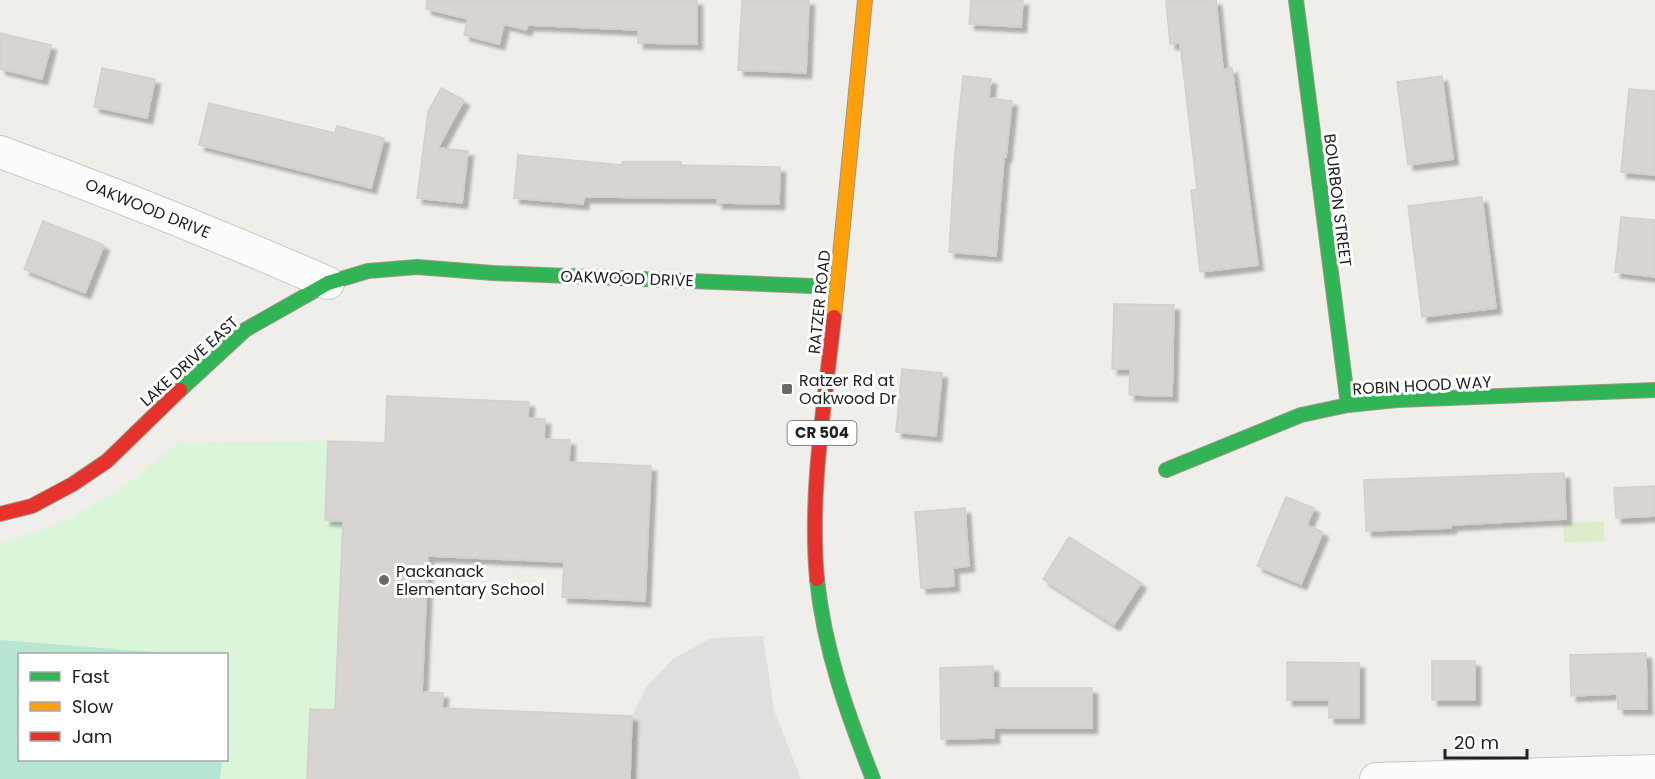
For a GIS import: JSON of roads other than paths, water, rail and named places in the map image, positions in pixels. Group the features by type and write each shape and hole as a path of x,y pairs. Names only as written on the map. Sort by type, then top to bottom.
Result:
{"street":[{"name":"RATZER ROAD","path":"866,0 817,483 816,578 820,609 831,657 856,738 873,779"},
{"name":"BOURBON STREET","path":"1296,0 1348,405"},
{"name":"OAKWOOD DRIVE","path":"0,152 192,224 328,283"},
{"name":"OAKWOOD DRIVE","path":"417,267 494,273 837,287"},
{"name":"LAKE DRIVE EAST","path":"0,514 32,506 73,484 107,461 245,330 328,283 368,272 417,267"},
{"name":"ROBIN HOOD WAY","path":"1166,470 1301,415 1348,405 1397,400 1655,390"},
{"path":"1376,779 1655,771"}],"place":[{"name":"Ratzer Rd at Oakwood Dr","path":"787,389"},
{"name":"Packanack Elementary School","path":"384,580"}]}
